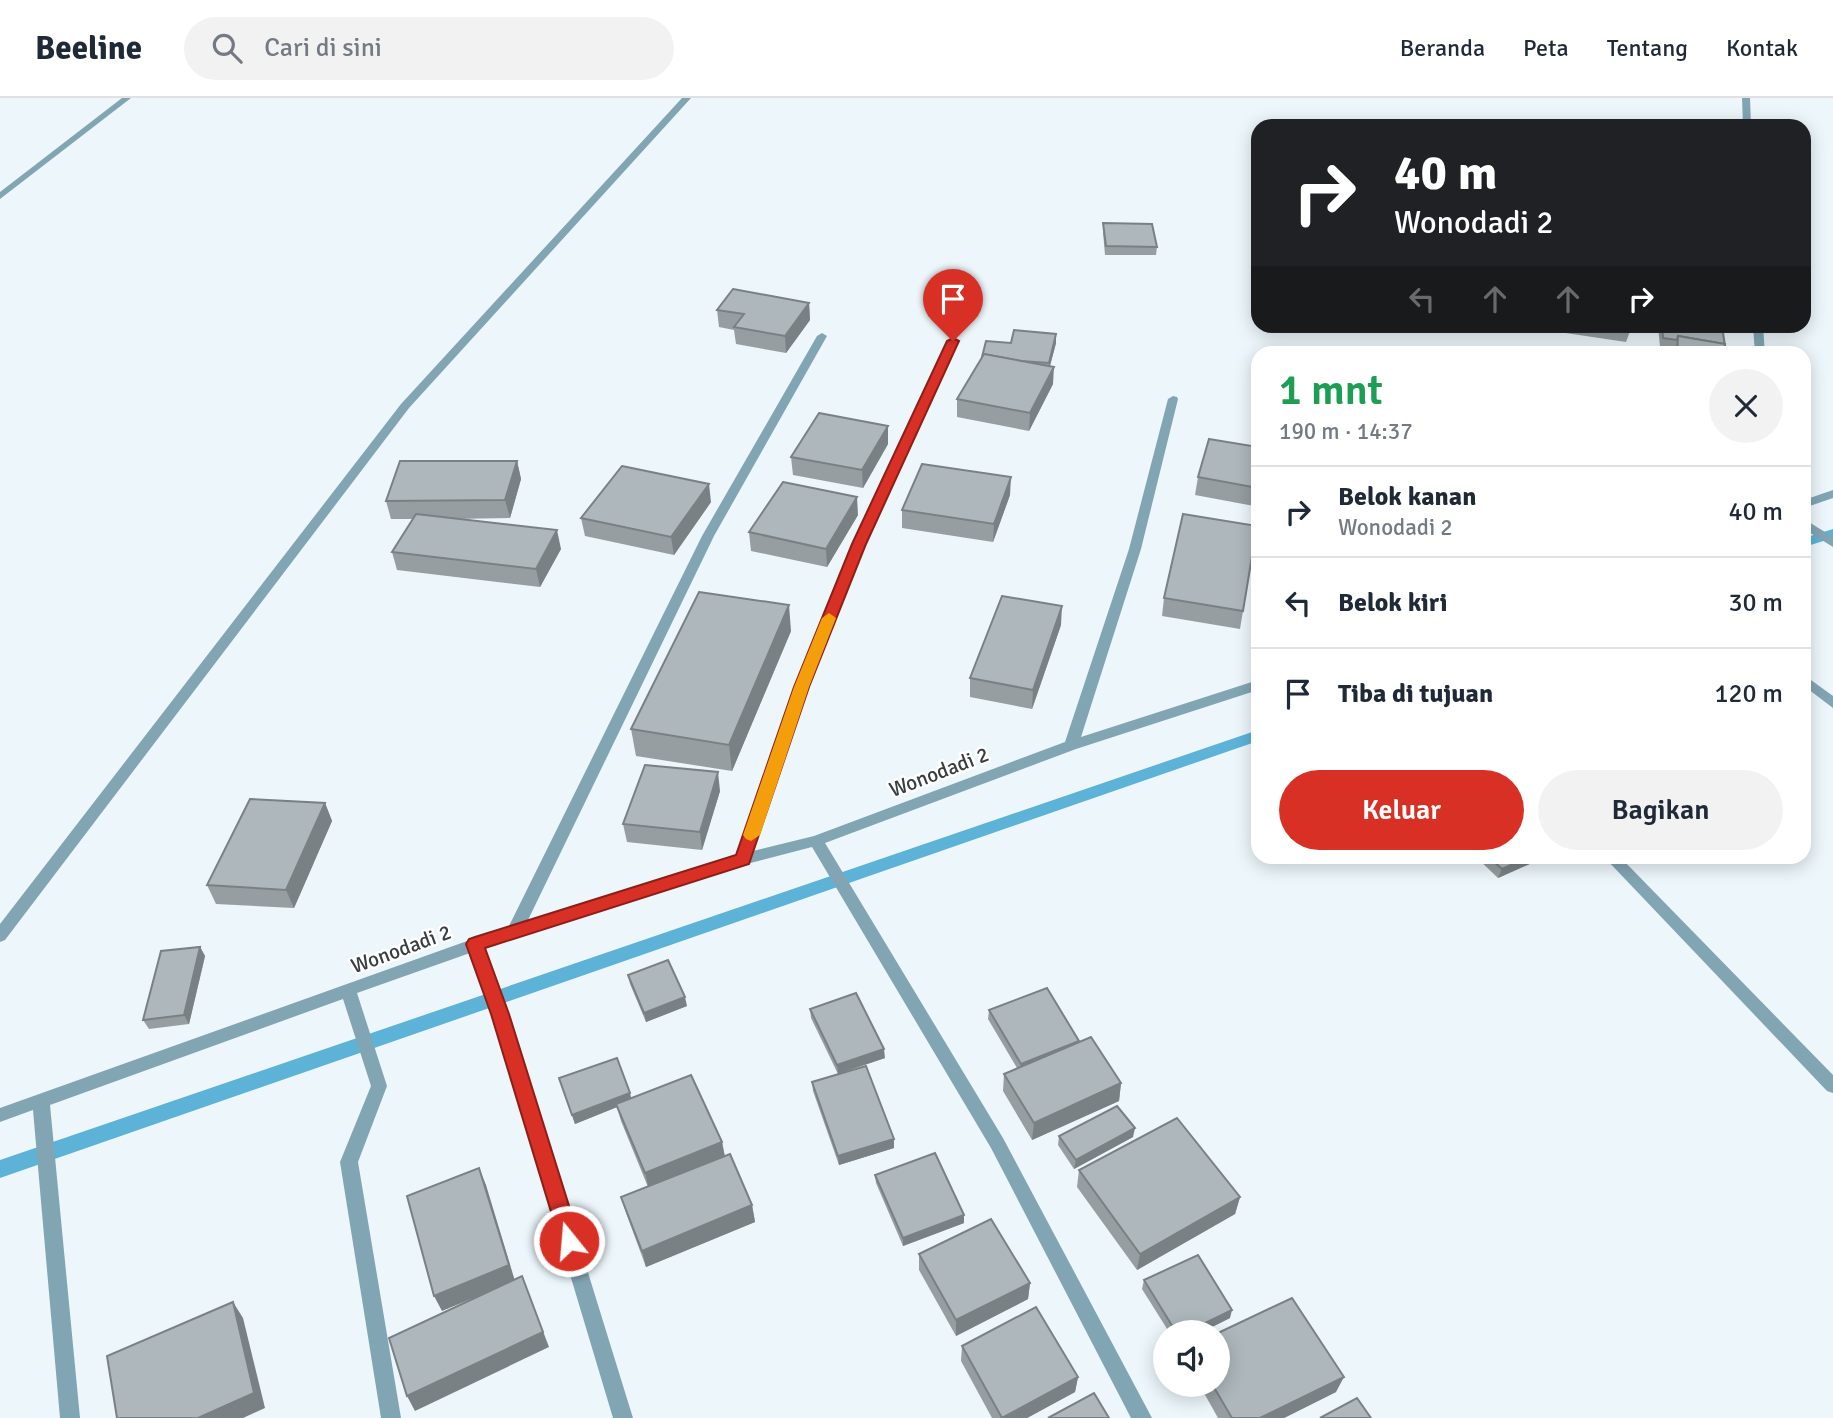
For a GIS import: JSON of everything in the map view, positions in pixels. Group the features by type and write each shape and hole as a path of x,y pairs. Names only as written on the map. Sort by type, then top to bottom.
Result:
{"street":[{"path":"0,196 127,98"},
{"path":"0,936 405,405 687,98"},
{"path":"1746,98 1747,119"},
{"path":"515,930 708,536 822,336"},
{"path":"743,859 801,687 859,544 953,341"},
{"path":"1071,745 1135,550 1173,399"},
{"path":"1811,502 1833,494"},
{"path":"1811,528 1833,543"},
{"path":"1811,685 1833,703"},
{"name":"Wonodadi 2","path":"0,1115 515,930 743,859 816,841 1071,745 1251,687"},
{"path":"816,841 997,1143 1142,1418"},
{"path":"1618,864 1833,1086"},
{"path":"475,944 500,1014 623,1418"},
{"path":"348,990 379,1086 349,1162 391,1418"},
{"path":"41,1102 70,1418"}],"building":[{"path":"1103,223 1152,224 1157,247 1106,246"},
{"path":"733,289 809,303 785,336 734,327 744,314 717,310"},
{"path":"1014,330 1056,334 1049,363 984,354 982,357 986,341 1011,343"},
{"path":"1663,333 1723,333 1725,344 1678,336 1677,340 1663,338"},
{"path":"1678,336 1725,344 1725,346 1677,346"},
{"path":"984,354 1054,367 1030,413 957,399"},
{"path":"819,413 888,426 862,470 791,457"},
{"path":"1209,439 1251,446 1251,487 1198,477"},
{"path":"400,461 517,461 505,500 386,501"},
{"path":"922,464 1011,477 994,524 902,510"},
{"path":"622,466 709,484 671,537 581,518"},
{"path":"783,482 857,497 826,549 749,532"},
{"path":"416,514 557,530 536,569 392,552"},
{"path":"1183,514 1251,525 1251,562 1243,611 1164,598"},
{"path":"699,592 789,605 729,745 631,729"},
{"path":"1002,596 1062,606 1033,690 970,678"},
{"path":"645,765 718,772 700,832 623,824"},
{"path":"250,799 325,803 286,890 207,885"},
{"path":"1497,864 1513,864 1502,869"},
{"path":"200,947 184,1015 143,1020 161,951"},
{"path":"668,960 685,997 644,1013 628,975"},
{"path":"1047,988 1079,1041 1021,1064 989,1010"},
{"path":"856,993 884,1049 837,1065 810,1009"},
{"path":"1091,1037 1121,1083 1034,1123 1004,1074"},
{"path":"617,1058 630,1093 572,1115 559,1078"},
{"path":"866,1066 894,1139 838,1156 812,1082"},
{"path":"691,1075 722,1142 645,1173 616,1104"},
{"path":"1117,1106 1135,1128 1076,1160 1059,1136"},
{"path":"1177,1118 1240,1197 1140,1254 1079,1170"},
{"path":"935,1153 964,1215 903,1238 875,1175"},
{"path":"730,1154 752,1205 642,1251 621,1197"},
{"path":"479,1168 509,1265 434,1296 407,1196"},
{"path":"991,1219 1030,1283 956,1320 919,1254"},
{"path":"1198,1255 1232,1310 1212,1320 1169,1320 1144,1280"},
{"path":"522,1276 543,1332 407,1396 389,1338"},
{"path":"1292,1298 1344,1377 1260,1418 1232,1418 1220,1397 1230,1397 1230,1327"},
{"path":"233,1302 254,1393 198,1418 117,1418 107,1356"},
{"path":"1036,1307 1078,1377 1002,1418 962,1346"},
{"path":"1094,1393 1109,1418 1048,1418"},
{"path":"1357,1398 1371,1418 1320,1418"}],"waterway":[{"path":"1811,541 1833,533"},
{"path":"0,1169 1251,737"}],"slow traffic":[{"path":"751,835 801,687 829,618"}],"route":[{"path":"569,1241 500,1014 475,944 743,859 801,687 859,544 953,341"}]}
